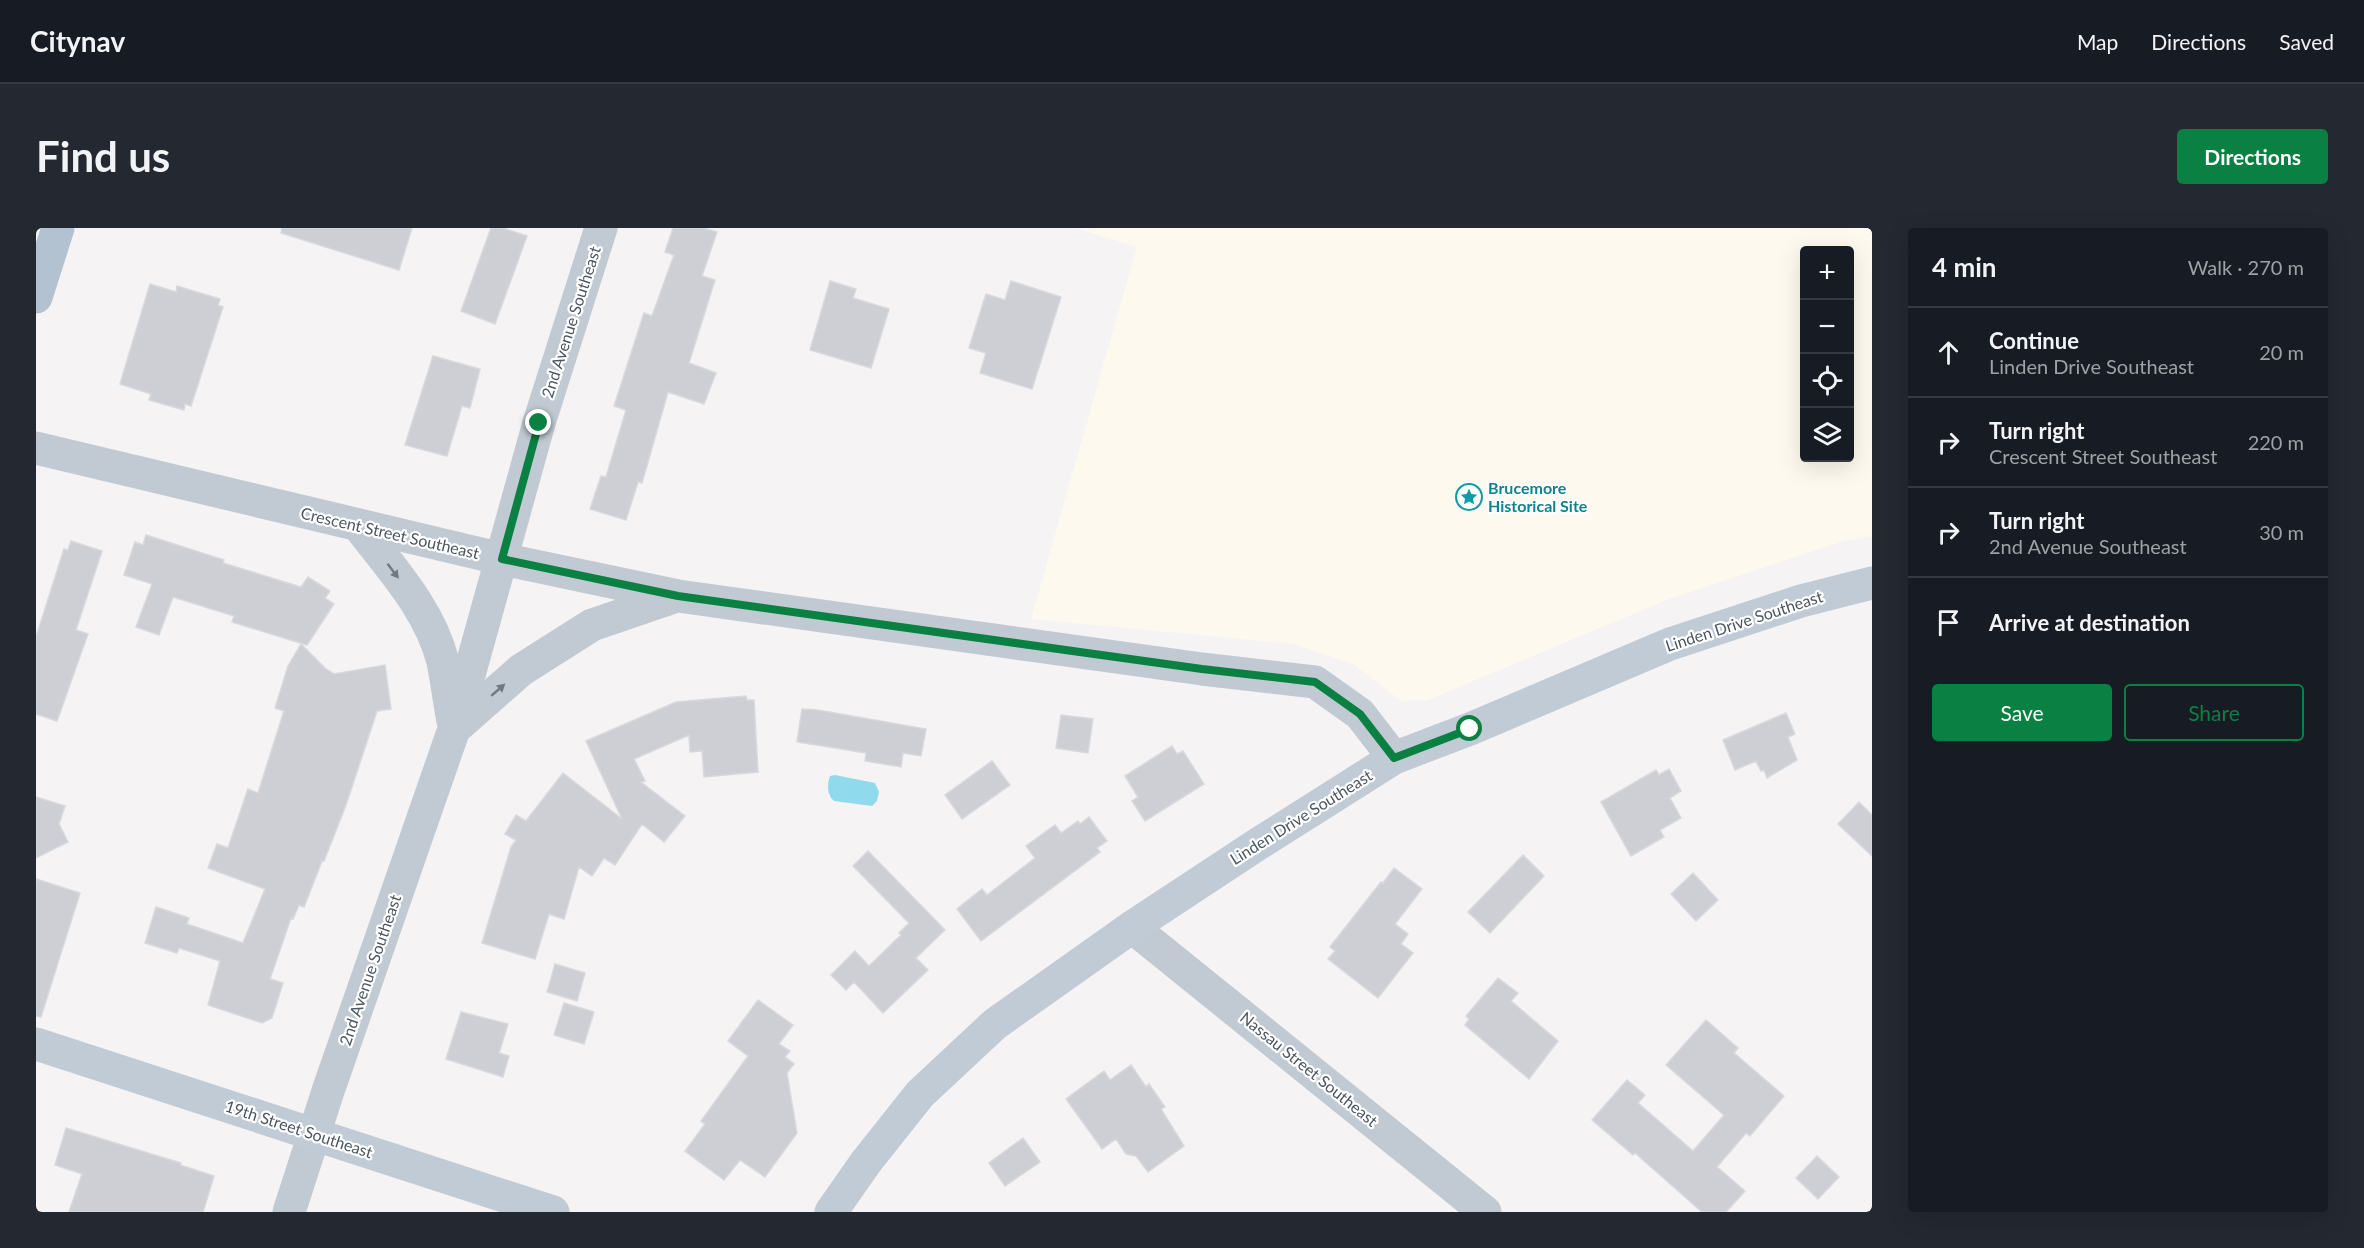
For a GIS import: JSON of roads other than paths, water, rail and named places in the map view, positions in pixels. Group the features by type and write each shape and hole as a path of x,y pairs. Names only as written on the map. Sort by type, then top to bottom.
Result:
{"main road":[{"path":"36,297 57,228"}],"street":[{"name":"2nd Avenue Southeast","path":"289,1212 314,1133 454,729 539,423 601,228"},
{"name":"Crescent Street Southeast","path":"36,448 502,559 678,596 1202,669 1315,682 1360,714 1394,758"},
{"name":"2nd Avenue Southeast","path":"358,525 409,592 429,625 442,660 454,729"},
{"name":"Linden Drive Southeast","path":"831,1212 866,1162 920,1094 995,1024 1132,927 1394,758 1470,729 1670,644 1802,601 1871,588"},
{"name":"2nd Avenue Southeast","path":"454,729 521,670 592,625 678,596"},
{"name":"Nassau Street Southeast","path":"1132,927 1485,1212"},
{"name":"19th Street Southeast","path":"39,1045 553,1212"}],"water":[{"path":"830,776 875,783 879,792 877,801 872,806 834,801 830,796 828,786"}],"place":[{"name":"Brucemore Historical Site","path":"1469,497"}]}
